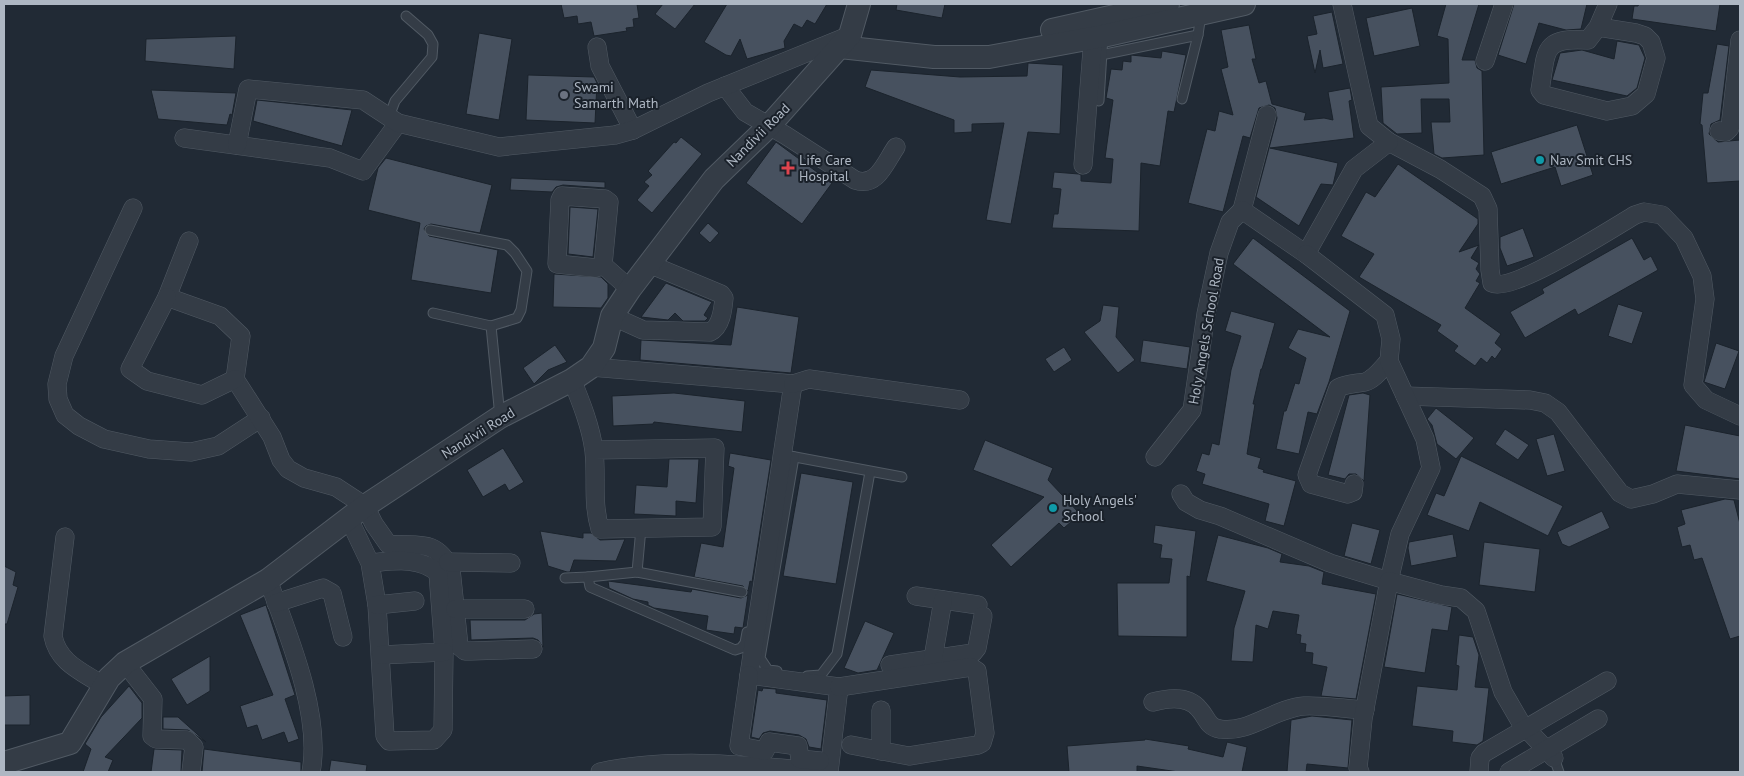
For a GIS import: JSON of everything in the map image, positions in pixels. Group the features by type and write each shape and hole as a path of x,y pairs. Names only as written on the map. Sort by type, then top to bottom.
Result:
{"street":[{"name":"Nandivii Road","path":"9,765 70,743 104,686 125,663 268,580 357,512 500,417 572,380 591,368 604,348 612,316 630,289 714,179 769,126 845,41 859,4"},
{"path":"1103,28 1168,4"},
{"path":"237,145 248,89 363,100 394,120 499,147 615,135 633,130 725,86 845,41 978,44 1103,28 1200,24 1244,4"},
{"path":"1342,4 1369,126 1389,142 1440,169 1482,196 1488,209 1492,283 1497,286 1512,283 1562,258 1635,215 1644,212 1662,215 1684,238 1705,287 1693,385 1706,400 1740,416"},
{"path":"1485,61 1504,4"},
{"path":"1598,27 1636,33 1645,36 1651,42 1656,58 1646,94 1632,106 1607,110 1544,95 1540,90 1548,51 1553,43 1567,38 1588,40 1598,27 1608,4"},
{"path":"1083,165 1103,28"},
{"path":"1719,131 1726,132 1730,128 1740,40"},
{"path":"597,47 600,66 633,130"},
{"path":"725,86 744,112 855,180 865,184 873,181 896,146"},
{"path":"1267,115 1242,210 1306,254 1385,315 1390,339 1389,361 1426,439 1431,468 1400,534 1389,581 1365,710 1358,768 1360,772"},
{"path":"184,138 330,158 362,171 394,120"},
{"path":"1306,254 1354,169 1389,142"},
{"path":"562,196 605,199 610,202 604,265 596,268 557,264 560,200 562,196"},
{"path":"133,208 64,356 57,384 58,399 64,415 78,426 104,439 149,449 191,452 218,446 261,418"},
{"name":"Holy Angels School Road","path":"1155,457 1192,410 1206,314 1219,253 1230,222 1242,210"},
{"path":"189,241 167,298 130,369 147,381 202,395 236,379"},
{"path":"612,316 643,330 710,332 718,326 724,304 724,298 721,294 649,264"},
{"path":"604,265 630,289"},
{"path":"167,298 220,316 241,336 236,379 272,437 281,460 288,469 304,478 336,487 383,540 430,566 438,573 444,652 443,730 434,740 396,742 389,740 385,736 377,605 370,563 357,512"},
{"path":"1354,484 1353,492 1348,494 1311,484 1307,475 1338,388 1347,383 1365,382 1376,375 1389,361"},
{"path":"591,368 793,384 802,379 809,379 960,400"},
{"path":"572,380 583,409 594,450 594,492 600,529 712,527 715,448 594,450"},
{"path":"793,384 788,456 739,746 765,751 768,742 798,746 800,759 818,762 823,757 835,686"},
{"path":"1405,396 1530,400 1545,403 1558,412 1620,493 1631,499 1652,494 1677,484 1740,490"},
{"path":"1181,494 1186,502 1200,510 1220,516 1330,563 1441,595 1461,598 1476,612 1503,692 1526,728 1553,760"},
{"path":"64,537 53,636 56,650 65,661 104,686"},
{"path":"370,563 406,552 422,544 429,546 448,562 451,569 459,646 465,651 533,649"},
{"path":"448,562 511,562"},
{"path":"268,580 297,658 310,721 314,757 311,772"},
{"path":"276,603 324,588 332,593 343,637"},
{"path":"750,674 835,686 932,666 976,651 981,610 943,600 916,596"},
{"path":"932,666 943,600"},
{"path":"377,605 415,601"},
{"path":"455,609 525,609"},
{"path":"381,654 444,652"},
{"path":"125,663 153,699 152,736 156,739 187,740 194,747 191,772"},
{"path":"851,746 909,756 982,743 985,734 976,669 972,667 890,665"},
{"path":"1479,772 1480,758 1484,753 1607,681"},
{"path":"600,772 624,767 822,772 835,686"},
{"path":"1153,702 1168,698 1188,702 1199,709 1212,727 1220,729 1232,729 1272,714 1304,706 1365,710"},
{"path":"881,710 881,752"},
{"path":"1508,772 1553,760 1598,719"}],"lane":[{"path":"394,120 395,101 432,57 433,44 428,35 406,16"},
{"path":"1182,99 1200,24"},
{"path":"1099,101 1103,28"},
{"path":"430,230 507,245 522,262 527,272 521,310 517,318 491,326 433,313"},
{"path":"491,326 500,417"},
{"path":"870,472 837,654 821,675 815,677 768,670 760,658 788,456 902,477"},
{"path":"637,572 641,528"},
{"path":"565,578 588,578 637,572 742,592"},
{"path":"588,578 590,587 735,650 741,648 745,643 749,625"}],"building":[{"path":"561,4 637,4 639,18 633,19 634,27 626,28 627,31 594,36 591,22 578,24 577,16 564,18"},
{"path":"663,4 695,4 675,29 655,14"},
{"path":"727,4 827,4 815,24 807,20 802,28 794,24 784,41 785,48 747,59 740,39 731,56 704,42"},
{"path":"897,4 945,4 942,18 896,10"},
{"path":"1446,4 1479,4 1462,60 1475,60 1477,68 1482,71 1484,155 1442,158 1434,154 1431,122 1450,122 1449,99 1421,99 1422,133 1397,134 1383,123 1381,87 1449,83 1448,39 1437,36"},
{"path":"1514,4 1587,4 1581,29 1566,30 1539,23 1526,64 1498,55"},
{"path":"1639,4 1720,4 1716,31 1632,19 1634,6"},
{"path":"1412,8 1420,46 1374,56 1366,18"},
{"path":"1332,12 1343,64 1323,68 1320,50 1315,73 1307,36 1317,34 1313,16"},
{"path":"1249,25 1256,59 1252,59 1259,83 1266,81 1272,104 1306,113 1304,120 1324,118 1333,120 1328,92 1350,88 1352,100 1349,101 1354,138 1270,148 1338,163 1333,185 1321,184 1299,226 1256,197 1277,118 1275,108 1269,105 1259,108 1250,138 1243,136 1223,212 1188,203 1207,129 1215,131 1219,111 1233,115 1221,69 1228,67 1221,30"},
{"path":"479,33 512,39 499,120 466,114"},
{"path":"236,36 234,69 145,61 146,39"},
{"path":"1617,41 1639,45 1645,58 1637,88 1627,96 1552,80 1560,53 1582,50 1614,59"},
{"path":"1717,44 1729,46 1720,120 1711,124 1709,134 1718,142 1740,140 1740,181 1707,183 1702,125 1700,124 1703,93 1708,93"},
{"path":"1162,51 1186,55 1174,112 1168,111 1160,166 1141,163 1139,231 1052,228 1054,214 1058,214 1061,189 1052,188 1054,172 1079,174 1081,175 1081,181 1111,183 1113,159 1105,158 1113,100 1106,98 1111,69 1122,70 1123,61 1131,62 1131,55 1161,58"},
{"path":"1028,63 1063,65 1060,134 1028,132 1011,224 986,220 1004,123 972,124 972,132 954,133 954,120 865,87 871,70 960,77 1027,76"},
{"path":"528,75 594,77 597,83 595,123 526,120"},
{"path":"151,90 236,93 232,115 230,114 227,125 158,119"},
{"path":"257,100 352,110 342,146 253,121"},
{"name":"Nav Smit CHS","path":"1577,125 1593,175 1561,186 1555,167 1501,184 1491,152"},
{"path":"681,137 702,154 652,213 637,200 649,186 644,182 652,175 648,171 674,142 676,143"},
{"path":"776,142 832,183 802,224 746,183"},
{"path":"386,158 492,185 480,233 431,224 424,229 429,236 498,250 491,293 411,280 420,223 368,210 378,168"},
{"path":"1398,164 1478,219 1478,224 1459,252 1479,245 1471,258 1479,263 1476,269 1480,274 1476,281 1480,283 1465,308 1501,334 1495,343 1502,349 1495,359 1492,356 1487,363 1481,358 1475,366 1454,351 1458,346 1437,331 1441,325 1359,277 1374,254 1341,236 1366,192 1375,197"},
{"path":"511,178 605,182 605,188 563,185 556,187 552,192 510,190"},
{"path":"570,207 598,209 593,257 568,254"},
{"path":"708,223 719,233 710,243 699,233"},
{"path":"1523,228 1534,257 1507,266 1500,248 1500,237"},
{"path":"1253,238 1350,311 1329,382 1317,414 1308,412 1299,454 1276,449 1284,411 1286,411 1295,383 1299,384 1306,358 1288,348 1298,329 1330,337 1233,264"},
{"path":"1632,238 1644,260 1651,256 1658,270 1578,315 1575,309 1525,338 1510,312 1544,293 1542,289"},
{"path":"554,274 601,277 608,284 608,298 601,308 553,307"},
{"path":"666,283 712,302 704,315 708,318 705,321 683,321 675,313 668,320 641,317"},
{"path":"1618,304 1643,312 1632,344 1608,336"},
{"path":"1103,305 1119,307 1116,337 1135,360 1118,373 1084,332 1100,321"},
{"path":"737,307 799,317 791,373 640,360 641,340 731,345"},
{"path":"1231,311 1275,323 1253,404 1255,404 1247,454 1261,458 1258,468 1264,470 1263,472 1296,481 1284,526 1265,521 1269,504 1202,484 1205,474 1196,471 1202,453 1209,455 1212,443 1219,445 1231,370 1241,336 1225,331"},
{"path":"1143,340 1190,347 1187,369 1140,362"},
{"path":"1716,343 1739,351 1725,389 1704,382"},
{"path":"555,345 567,362 548,370 534,384 523,368"},
{"path":"1064,347 1072,360 1054,372 1045,359"},
{"path":"674,393 745,401 742,432 654,422 653,424 613,426 612,396"},
{"path":"1363,393 1370,395 1364,481 1356,474 1349,474 1345,479 1328,475 1349,395"},
{"path":"1436,408 1474,438 1456,459 1437,444 1432,425 1427,419"},
{"path":"1685,425 1740,436 1740,479 1676,471"},
{"path":"1505,429 1529,445 1518,460 1495,444"},
{"path":"1554,434 1565,471 1547,476 1536,439"},
{"name":"Holy Angels' School","path":"985,440 1053,468 1048,480 1080,514 1064,528 1059,523 1011,567 991,545 1044,497 973,470"},
{"path":"503,448 524,482 509,491 505,484 483,497 467,470"},
{"path":"730,453 771,460 752,582 750,581 748,591 743,586 694,577 701,543 723,547 734,468 728,466"},
{"path":"1461,456 1563,506 1548,536 1480,502 1469,531 1427,515 1436,493 1444,496"},
{"path":"669,459 699,459 696,503 676,501 676,516 634,514 636,485 667,487"},
{"path":"801,473 853,482 836,584 783,576"},
{"path":"1725,499 1734,500 1740,524 1740,636 1730,639 1702,558 1694,560 1690,545 1682,547 1677,527 1685,524 1681,510"},
{"path":"1602,511 1610,528 1569,547 1562,544 1557,532"},
{"path":"1352,523 1380,530 1371,564 1344,556"},
{"path":"1155,525 1196,531 1190,577 1187,576 1187,637 1118,636 1117,583 1169,583 1172,559 1160,558 1162,545 1153,543"},
{"path":"540,531 583,538 583,533 591,533 600,540 625,539 616,561 574,560 570,572 567,572 548,566"},
{"path":"1453,534 1457,557 1411,566 1409,542"},
{"path":"1218,535 1268,548 1282,554 1280,562 1309,566 1324,572 1322,584 1376,594 1356,699 1321,696 1327,667 1312,664 1313,653 1305,652 1306,644 1300,643 1301,635 1296,634 1299,615 1273,611 1268,629 1256,625 1253,662 1231,661 1234,628 1245,591 1206,581"},
{"path":"1484,542 1540,549 1535,592 1479,585"},
{"path":"4,566 16,572 13,585 18,587 7,624 4,624"},
{"path":"608,581 691,592 692,589 741,598 748,595 743,628 735,627 734,634 706,630 708,616 654,608 648,605 648,602 633,599 609,588"},
{"path":"1397,594 1452,607 1448,631 1432,629 1425,673 1384,667"},
{"path":"266,605 295,695 285,699 299,739 288,743 284,732 262,740 257,725 247,728 240,706 273,695 240,615"},
{"path":"542,613 543,647 538,640 533,638 471,640 470,620 525,620 534,614"},
{"path":"865,621 894,633 877,670 858,673 844,668"},
{"path":"1459,635 1473,637 1479,655 1475,687 1489,688 1483,741 1477,745 1452,742 1453,731 1412,726 1417,686 1457,690 1459,666 1456,665"},
{"path":"210,656 210,691 187,705 171,679"},
{"path":"129,686 142,703 142,718 105,757 113,760 108,772 83,772 91,749 85,744 101,717"},
{"path":"763,688 776,689 776,693 827,700 821,749 809,747 806,739 799,735 770,731 763,733 759,739 751,737 758,690 762,691"},
{"path":"30,695 30,725 4,725 4,696"},
{"path":"1312,716 1352,720 1348,768 1307,764 1306,772 1287,772 1291,720"},
{"path":"163,717 178,717 206,742 188,730 163,729"},
{"path":"1145,739 1189,746 1188,749 1223,757 1227,742 1247,747 1242,772 1179,772 1137,766 1137,772 1069,772 1067,746"},
{"path":"154,749 182,750 181,772 151,772"},
{"path":"204,749 301,762 301,772 202,772"},
{"path":"331,760 367,765 366,772 329,772"}],"place":[{"name":"Swami Samarth Math","path":"564,95"},
{"name":"Nav Smit CHS","path":"1540,160"},
{"name":"Life Care Hospital","path":"788,168"},
{"name":"Holy Angels' School","path":"1053,508"}]}
